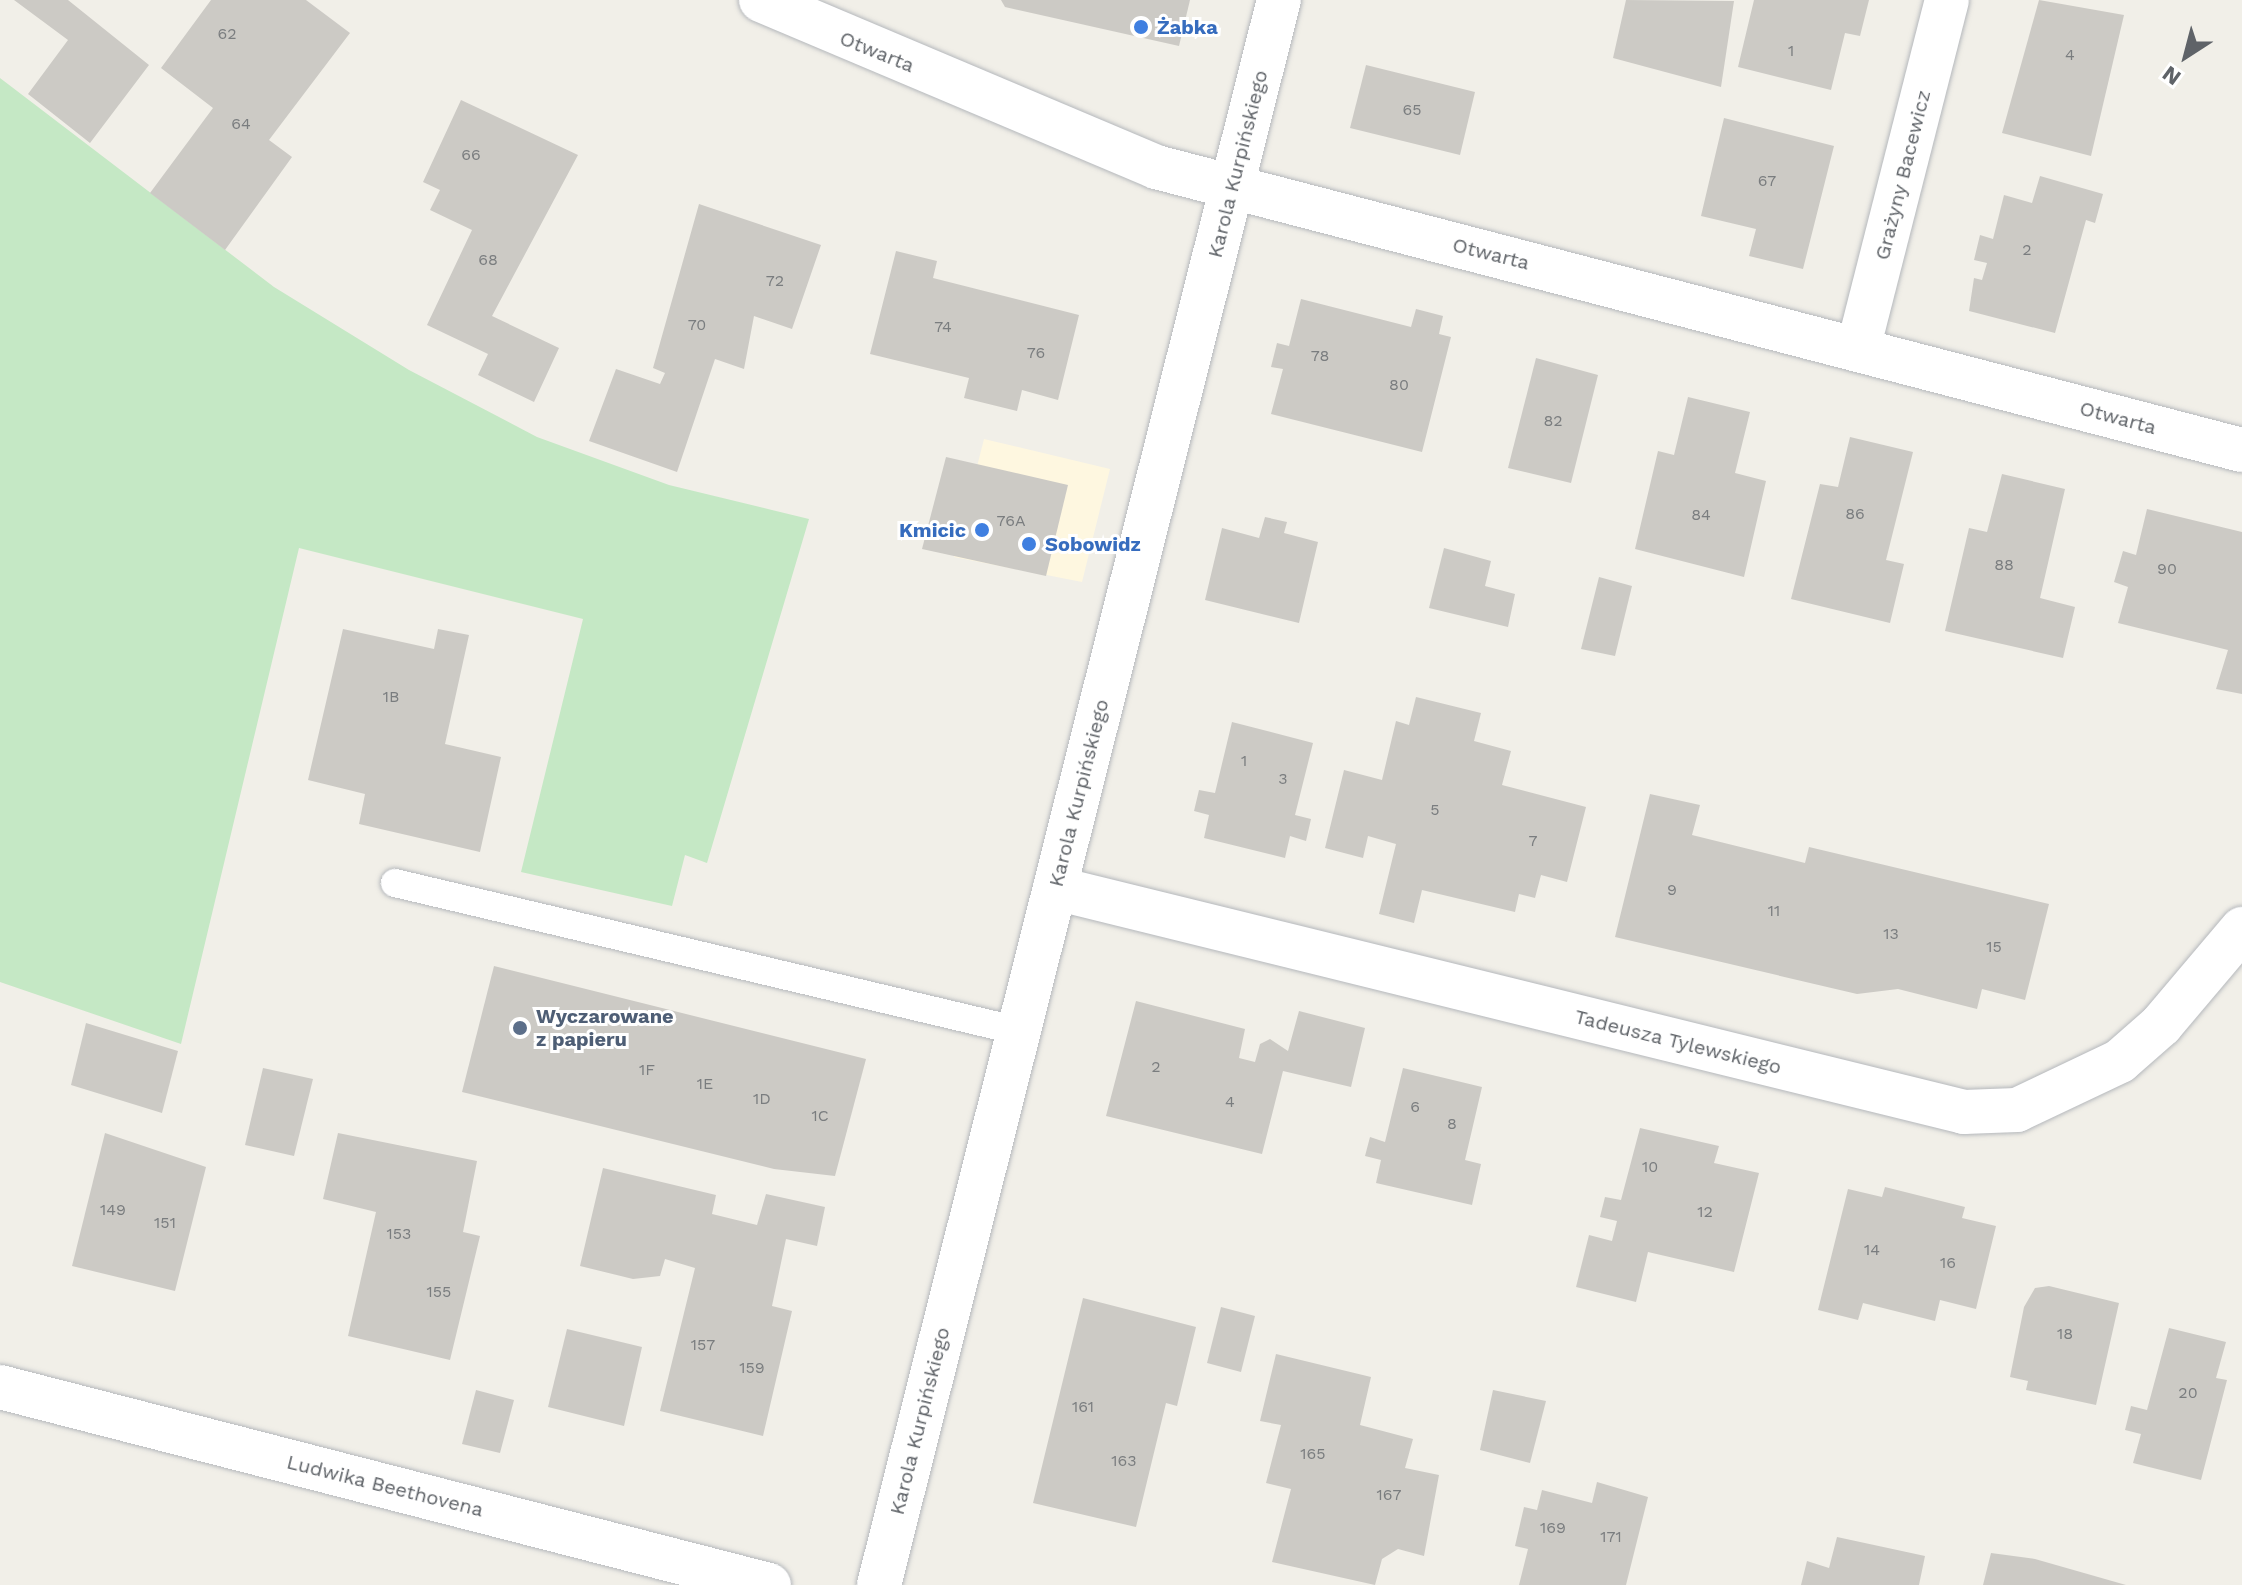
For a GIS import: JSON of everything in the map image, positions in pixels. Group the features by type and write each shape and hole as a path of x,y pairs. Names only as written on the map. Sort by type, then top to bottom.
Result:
{"street":[{"name":"Otwarta","path":"761,0 1156,167 2242,450"},
{"name":"Karola Kurpińskiego","path":"879,1585 1279,0"},
{"name":"Grażyny Bacewicz","path":"1858,349 1947,0"},
{"name":"Tadeusza Tylewskiego","path":"1055,888 1964,1112 2017,1110 2120,1061 2161,1025 2242,929"},
{"name":"Ludwika Beethovena","path":"0,1387 769,1585"}],"lane":[{"path":"395,883 1019,1031"}],"shaded area":[{"path":"984,439 1110,469 1082,582 954,557"}],"green space":[{"path":"0,78 274,287 409,370 537,437 669,485 809,519 707,863 685,855 672,906 521,872 583,619 299,548 181,1044 0,982"}],"building":[{"path":"14,0 68,0 149,65 90,143 28,94 68,40"},
{"path":"211,0 306,0 350,33 269,140 292,157 225,250 150,193 213,108 161,68"},
{"name":"Żabka","path":"1001,0 1190,0 1179,46 1005,7"},
{"path":"1626,0 1734,1 1721,87 1613,58"},
{"path":"1754,0 1869,0 1860,36 1845,33 1831,90 1738,67"},
{"path":"2039,0 2124,15 2091,156 2002,133"},
{"path":"1366,65 1475,92 1460,155 1350,128"},
{"path":"461,100 578,155 492,316 559,348 534,402 478,375 488,354 427,325 472,230 430,210 440,190 423,182"},
{"path":"1724,118 1834,146 1803,269 1749,256 1756,229 1701,216"},
{"path":"2040,176 2103,194 2095,223 2086,220 2055,333 1969,311 1974,278 1982,280 1987,263 1974,260 1980,235 1993,239 2004,195 2032,203"},
{"path":"699,204 821,245 792,329 754,316 744,369 715,359 677,472 589,441 616,369 660,384 665,373 653,368"},
{"path":"896,251 937,261 933,278 1079,315 1058,400 1022,390 1017,411 964,398 969,378 870,354"},
{"path":"1301,299 1411,327 1416,309 1443,316 1439,334 1451,337 1422,452 1271,414 1283,369 1271,367 1277,343 1289,346"},
{"path":"1536,358 1598,375 1571,483 1508,468"},
{"path":"1688,397 1750,412 1735,473 1766,481 1744,577 1635,549 1658,451 1674,455"},
{"path":"1850,437 1913,452 1886,560 1904,564 1890,623 1791,599 1820,484 1838,487"},
{"path":"946,457 1068,485 1046,576 922,549"},
{"path":"2002,474 2065,489 2040,598 2075,607 2063,658 1945,631 1969,528 1987,532"},
{"path":"2147,509 2242,532 2242,694 2216,689 2228,650 2118,623 2128,587 2114,582 2123,551 2136,555"},
{"path":"1265,517 1287,522 1284,533 1318,542 1299,623 1205,600 1222,528 1259,538"},
{"path":"1444,548 1491,561 1485,586 1515,594 1508,627 1429,608"},
{"path":"1599,577 1632,586 1615,656 1581,649"},
{"path":"343,629 434,649 438,629 469,635 445,744 501,757 480,852 359,824 365,794 308,780"},
{"path":"1416,697 1481,713 1474,741 1511,751 1502,785 1586,807 1567,882 1541,875 1535,898 1519,894 1515,912 1422,890 1414,923 1379,914 1396,844 1368,836 1363,858 1325,848 1344,770 1382,780 1396,721 1409,725"},
{"path":"1232,722 1313,743 1295,815 1311,819 1306,841 1290,836 1285,858 1204,838 1209,815 1194,811 1199,790 1215,793"},
{"path":"1650,794 1700,805 1692,835 1805,863 1809,847 2049,904 2025,1000 1982,989 1977,1009 1898,989 1857,994 1615,937"},
{"path":"494,966 866,1059 835,1176 774,1169 462,1092"},
{"path":"1136,1001 1245,1029 1239,1058 1255,1062 1260,1044 1270,1039 1288,1051 1299,1011 1365,1028 1351,1087 1283,1071 1262,1154 1106,1116"},
{"path":"86,1023 178,1051 162,1113 71,1085"},
{"path":"263,1068 313,1079 294,1156 245,1145"},
{"path":"1403,1068 1482,1087 1465,1160 1481,1164 1472,1205 1376,1183 1381,1160 1365,1156 1370,1137 1385,1142"},
{"path":"1640,1128 1719,1146 1714,1163 1759,1173 1734,1272 1648,1252 1636,1302 1576,1287 1589,1235 1612,1241 1617,1221 1600,1217 1605,1197 1621,1200"},
{"path":"105,1133 206,1167 175,1291 72,1266"},
{"path":"338,1133 477,1161 463,1232 480,1236 450,1360 348,1336 376,1212 323,1199"},
{"path":"603,1168 716,1195 712,1214 757,1225 766,1194 825,1207 817,1246 786,1239 772,1306 792,1311 763,1436 660,1411 695,1268 665,1259 660,1276 633,1279 580,1266"},
{"path":"1885,1187 1965,1207 1962,1218 1996,1226 1976,1309 1940,1300 1935,1321 1863,1303 1858,1320 1818,1310 1848,1189 1882,1197"},
{"path":"2049,1286 2119,1303 2096,1405 2026,1390 2028,1381 2010,1377 2024,1307 2035,1288"},
{"path":"1083,1298 1196,1327 1177,1406 1166,1403 1136,1527 1033,1503"},
{"path":"1221,1307 1255,1316 1241,1372 1207,1363"},
{"path":"2169,1328 2226,1342 2216,1378 2227,1380 2201,1480 2133,1463 2141,1434 2125,1430 2131,1406 2147,1410"},
{"path":"567,1329 642,1347 624,1426 548,1407"},
{"path":"1276,1354 1371,1377 1360,1425 1413,1439 1405,1468 1439,1475 1424,1556 1398,1549 1382,1559 1375,1585 1272,1562 1291,1489 1266,1483 1281,1425 1260,1421"},
{"path":"476,1390 514,1400 500,1453 462,1444"},
{"path":"1493,1390 1546,1401 1530,1463 1480,1450"},
{"path":"1597,1482 1648,1497 1626,1585 1519,1585 1528,1549 1515,1546 1524,1507 1537,1510 1542,1490 1592,1503"},
{"path":"1837,1537 1925,1556 1919,1585 1801,1585 1807,1561 1829,1568"},
{"path":"1991,1553 2035,1559 2126,1585 1983,1585"}],"place":[{"name":"Żabka","path":"1141,27"},
{"name":"Kmicic","path":"982,530"},
{"name":"Sobowidz","path":"1029,544"},
{"name":"Wyczarowane z papieru","path":"520,1028"}]}
